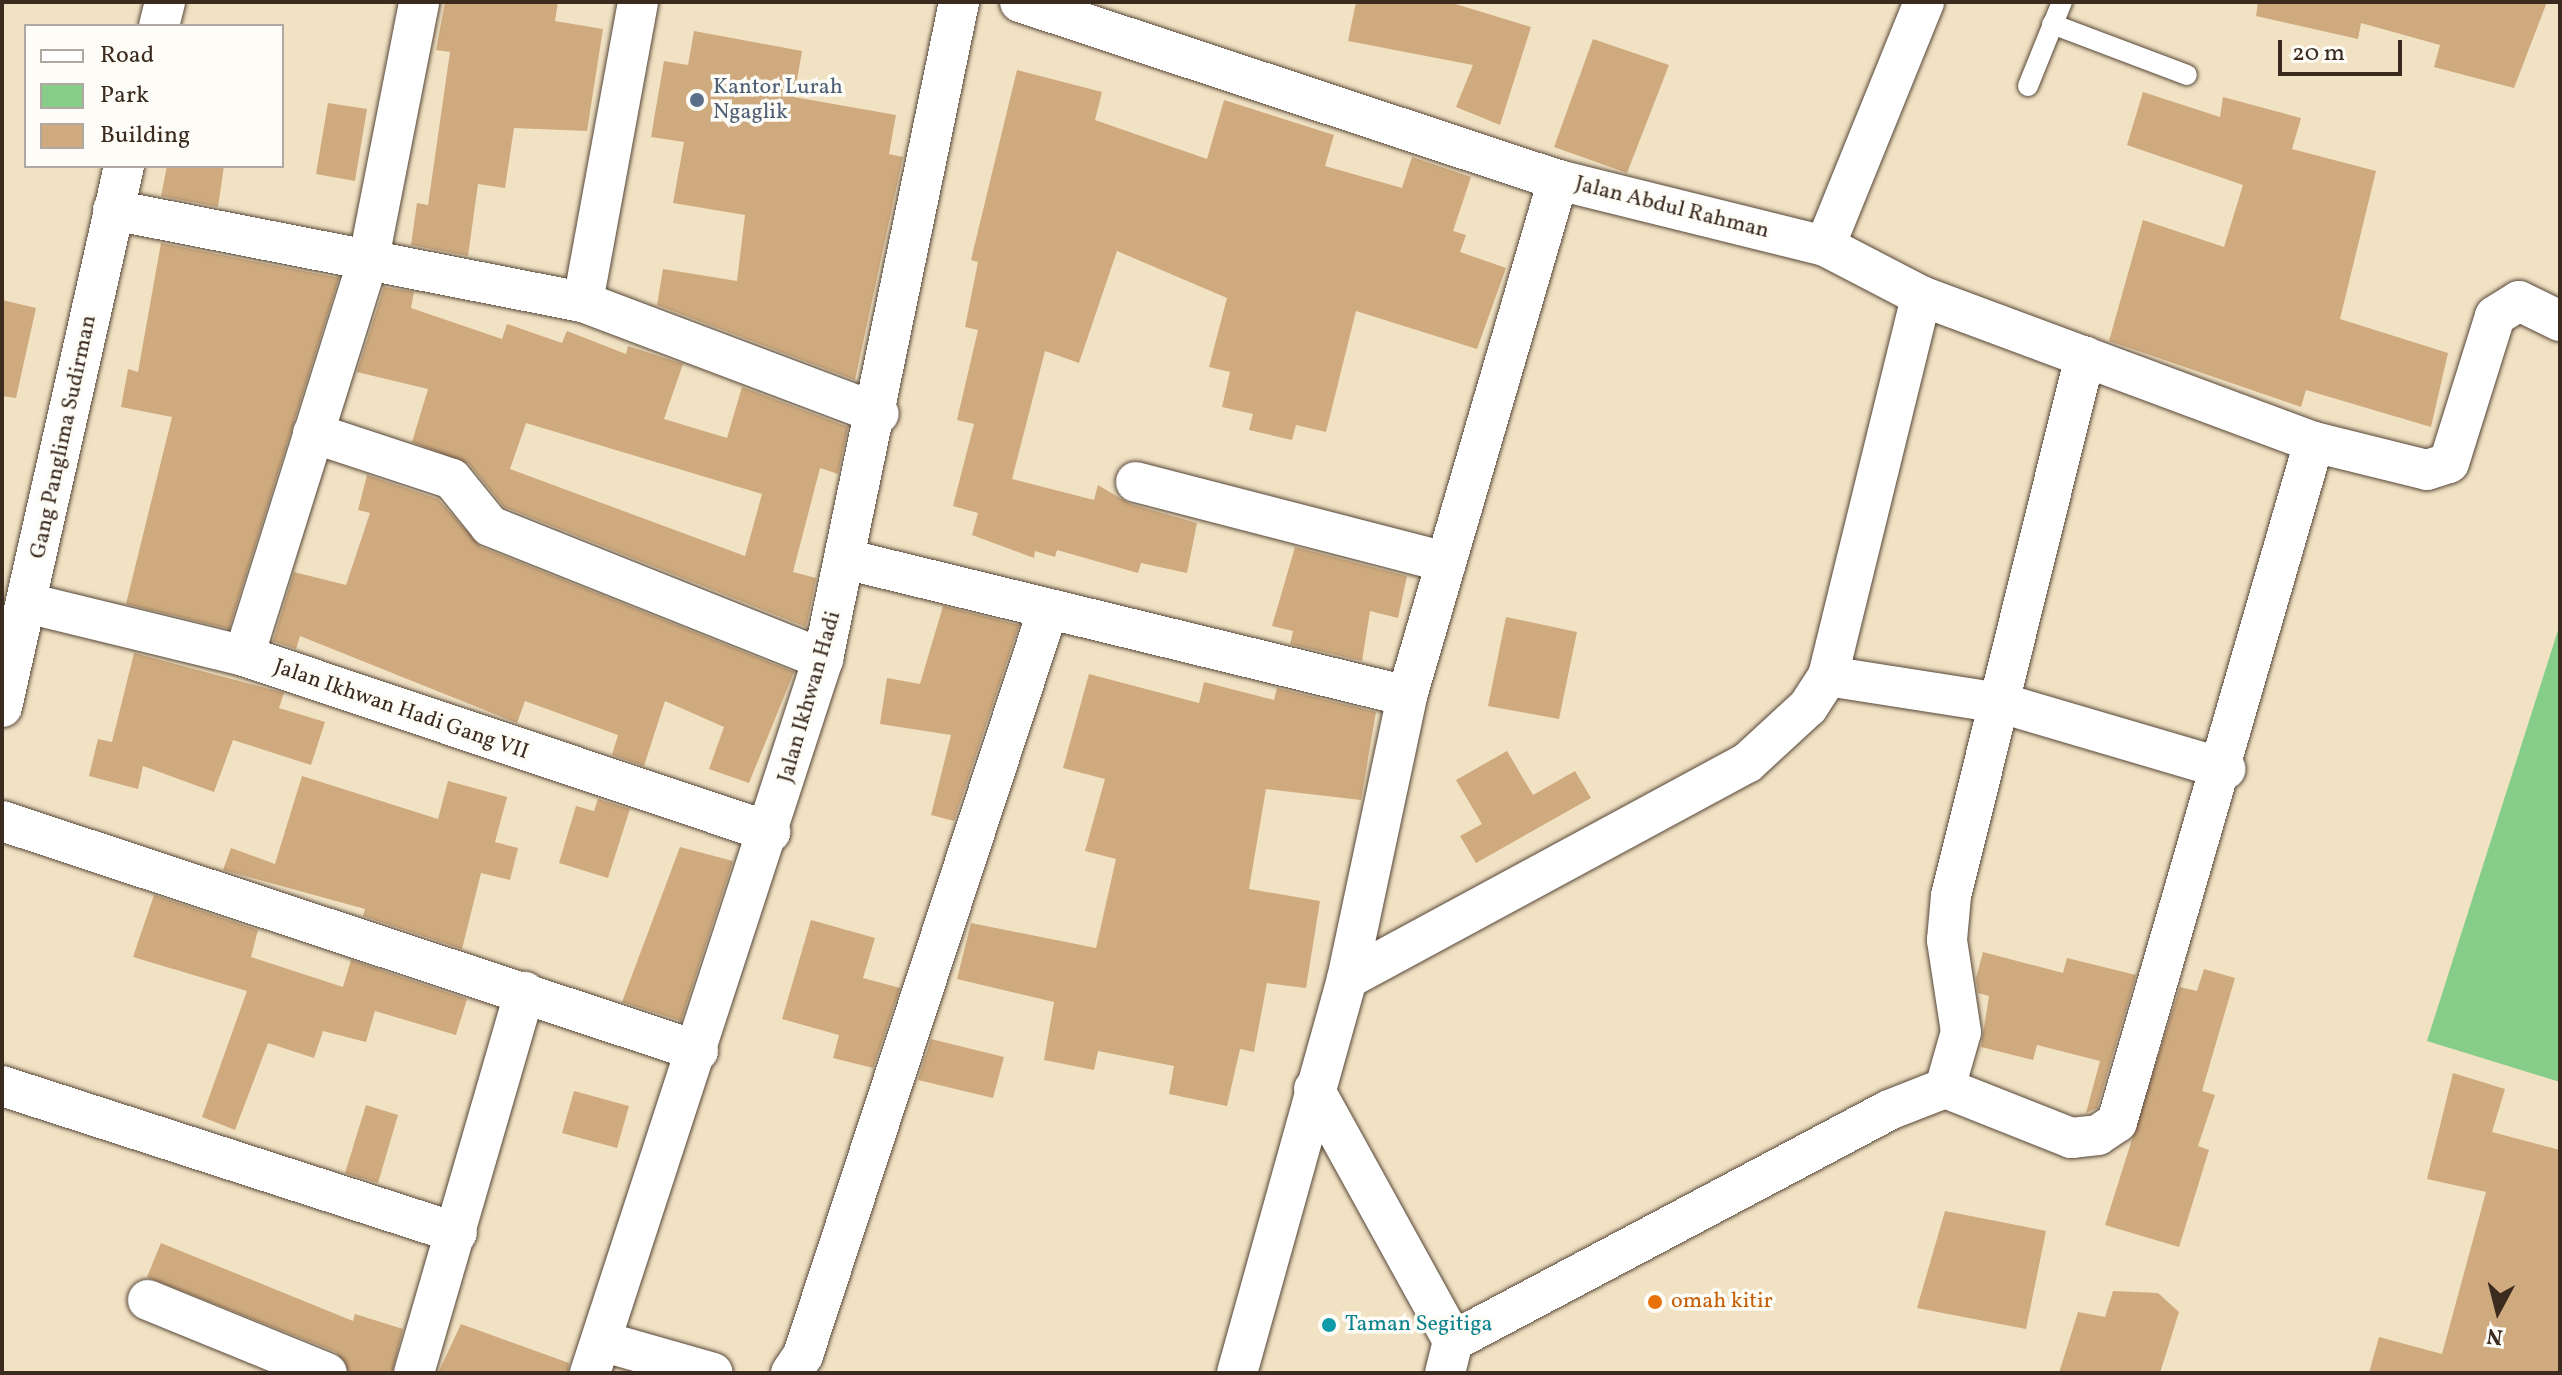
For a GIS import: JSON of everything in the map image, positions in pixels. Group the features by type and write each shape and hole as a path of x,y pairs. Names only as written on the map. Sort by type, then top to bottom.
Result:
{"street":[{"path":"160,24 165,2"},
{"path":"244,656 369,258 419,2"},
{"path":"583,302 638,2"},
{"name":"Jalan Ikhwan Hadi","path":"596,1357 770,832 823,659 849,560 959,2"},
{"name":"Jalan Abdul Rahman","path":"1020,2 1558,180 1825,246 1921,296 2314,442 2427,470 2449,463 2495,316 2519,301 2560,321"},
{"path":"1825,246 1924,2"},
{"name":"Gang Panglima Sudirman","path":"2,707 124,168"},
{"path":"1237,1373 1347,979 1407,696 1558,180"},
{"path":"113,210 583,302 879,414"},
{"path":"1347,979 1747,763 1780,740 1828,676 1921,296"},
{"path":"1945,1088 1961,1032 1947,917 2085,356"},
{"path":"313,433 452,479 490,526 823,659"},
{"path":"1314,1089 1449,1357 1889,1110 1945,1088 2071,1138 2098,1135 2117,1122 2225,769 2314,442"},
{"path":"1136,482 1446,562"},
{"path":"849,560 1407,696"},
{"name":"Jalan Ikhwan Hadi Gang VII","path":"27,603 244,656 770,832"},
{"path":"791,1373 803,1355 1048,610"},
{"path":"1828,676 2001,703 2225,769"},
{"path":"2,821 698,1051"},
{"path":"414,1373 525,992"},
{"path":"2,1086 457,1233"},
{"path":"148,1300 327,1373"},
{"path":"596,1357 713,1373"}],"lane":[{"path":"2028,86 2062,2"},
{"path":"2052,24 2187,75"}],"green space":[{"path":"2560,624 2560,1082 2427,1041"}],"building":[{"path":"445,2 558,2 555,21 603,29 587,131 514,128 505,188 478,184 468,256 411,245 417,203 428,205 450,52 436,50"},
{"path":"1356,2 1449,2 1531,27 1500,125 1456,107 1473,65 1348,41"},
{"path":"2258,2 2547,2 2514,88 2434,67 2440,45 2361,23 2358,39 2256,16"},
{"path":"694,31 802,51 794,97 896,115 889,154 903,157 855,380 657,305 663,269 737,281 745,215 673,203 684,142 651,137 664,61 688,65"},
{"path":"1593,39 1669,65 1627,173 1554,147"},
{"path":"1017,70 1102,92 1095,120 1207,159 1224,100 1334,135 1325,166 1402,188 1412,157 1471,177 1453,231 1466,235 1460,252 1506,268 1477,349 1356,311 1326,432 1296,425 1292,440 1249,430 1253,414 1222,407 1230,372 1209,367 1227,298 1117,251 1079,363 1045,351 1012,479 1094,500 1098,485 1130,504 1197,523 1187,573 1141,563 1138,573 1057,550 1055,557 1035,551 1034,558 972,535 978,513 953,506 974,424 957,420 978,330 965,327 978,262 971,260"},
{"path":"2143,92 2220,117 2223,97 2301,118 2292,149 2376,171 2340,319 2448,353 2431,427 2306,390 2301,407 2109,341 2143,220 2224,247 2243,185 2127,145"},
{"path":"328,103 367,109 355,181 316,174"},
{"path":"167,168 224,168 218,207 161,196"},
{"path":"161,243 339,278 229,629 126,604 172,417 121,407 128,369 138,372"},
{"path":"384,287 414,292 411,308 502,339 507,324 562,343 567,331 626,354 628,346 683,364 664,419 727,438 742,387 848,427 838,474 820,468 793,572 816,578 806,627 504,507 469,464 412,442 428,389 357,372","holes":["526,423 762,494 745,556 510,469"]},
{"path":"2,300 36,308 16,398 2,396"},
{"path":"367,475 438,499 481,547 794,672 749,783 709,769 724,727 665,701 644,766 612,755 618,735 525,701 517,723 300,636 296,649 273,641 294,572 346,585 370,513 358,510"},
{"path":"1295,547 1407,576 1398,618 1370,611 1362,661 1290,644 1293,631 1272,626"},
{"path":"943,606 1019,625 954,821 931,815 951,735 880,724 887,678 920,684"},
{"path":"1506,617 1577,632 1559,719 1488,706"},
{"path":"134,653 284,693 279,708 325,722 311,765 233,740 214,792 143,766 138,789 89,776 98,739 112,742"},
{"path":"1089,674 1199,703 1204,682 1274,700 1277,688 1376,712 1361,800 1266,789 1249,889 1320,901 1306,988 1267,983 1254,1052 1240,1049 1227,1106 1169,1094 1174,1066 1098,1051 1094,1070 1044,1060 1054,1002 957,979 971,923 1096,948 1116,859 1085,851 1105,779 1063,768"},
{"path":"1507,751 1533,795 1575,771 1591,798 1476,863 1460,836 1482,824 1456,780"},
{"path":"302,776 438,819 448,781 507,797 495,842 518,848 510,880 481,873 462,949 363,916 365,909 223,870 231,848 275,864"},
{"path":"598,799 630,809 608,878 559,863 576,806 594,811"},
{"path":"680,847 733,861 681,1021 622,1002"},
{"path":"154,895 258,930 251,957 343,987 351,960 467,999 456,1035 375,1011 366,1042 323,1031 314,1058 268,1043 235,1130 202,1117 247,991 133,957"},
{"path":"811,920 875,938 863,978 900,988 873,1068 833,1058 839,1035 782,1019"},
{"path":"1983,952 2063,973 2067,958 2136,975 2097,1108 2086,1113 2100,1061 2037,1045 2033,1060 1981,1047 1989,996 1978,993 1976,978"},
{"path":"2204,969 2235,978 2202,1091 2215,1095 2198,1146 2209,1150 2179,1247 2105,1225 2180,987 2197,991"},
{"path":"931,1039 1004,1057 993,1098 918,1080"},
{"path":"2453,1073 2505,1089 2492,1132 2560,1150 2560,1373 2369,1373 2379,1337 2442,1354 2486,1192 2427,1179"},
{"path":"574,1091 629,1106 617,1148 562,1133"},
{"path":"366,1105 398,1115 378,1183 345,1173"},
{"path":"1945,1211 2046,1231 2026,1329 1917,1308"},
{"path":"161,1243 353,1321 355,1314 403,1329 392,1373 350,1373 336,1352 147,1277"},
{"path":"2113,1291 2158,1293 2179,1312 2160,1373 2059,1373 2078,1312 2105,1317"},
{"path":"461,1324 569,1363 568,1373 438,1373"}],"place":[{"name":"Kantor Lurah Ngaglik","path":"697,100"},
{"name":"omah kitir","path":"1655,1302"},
{"name":"Taman Segitiga","path":"1329,1325"}]}
